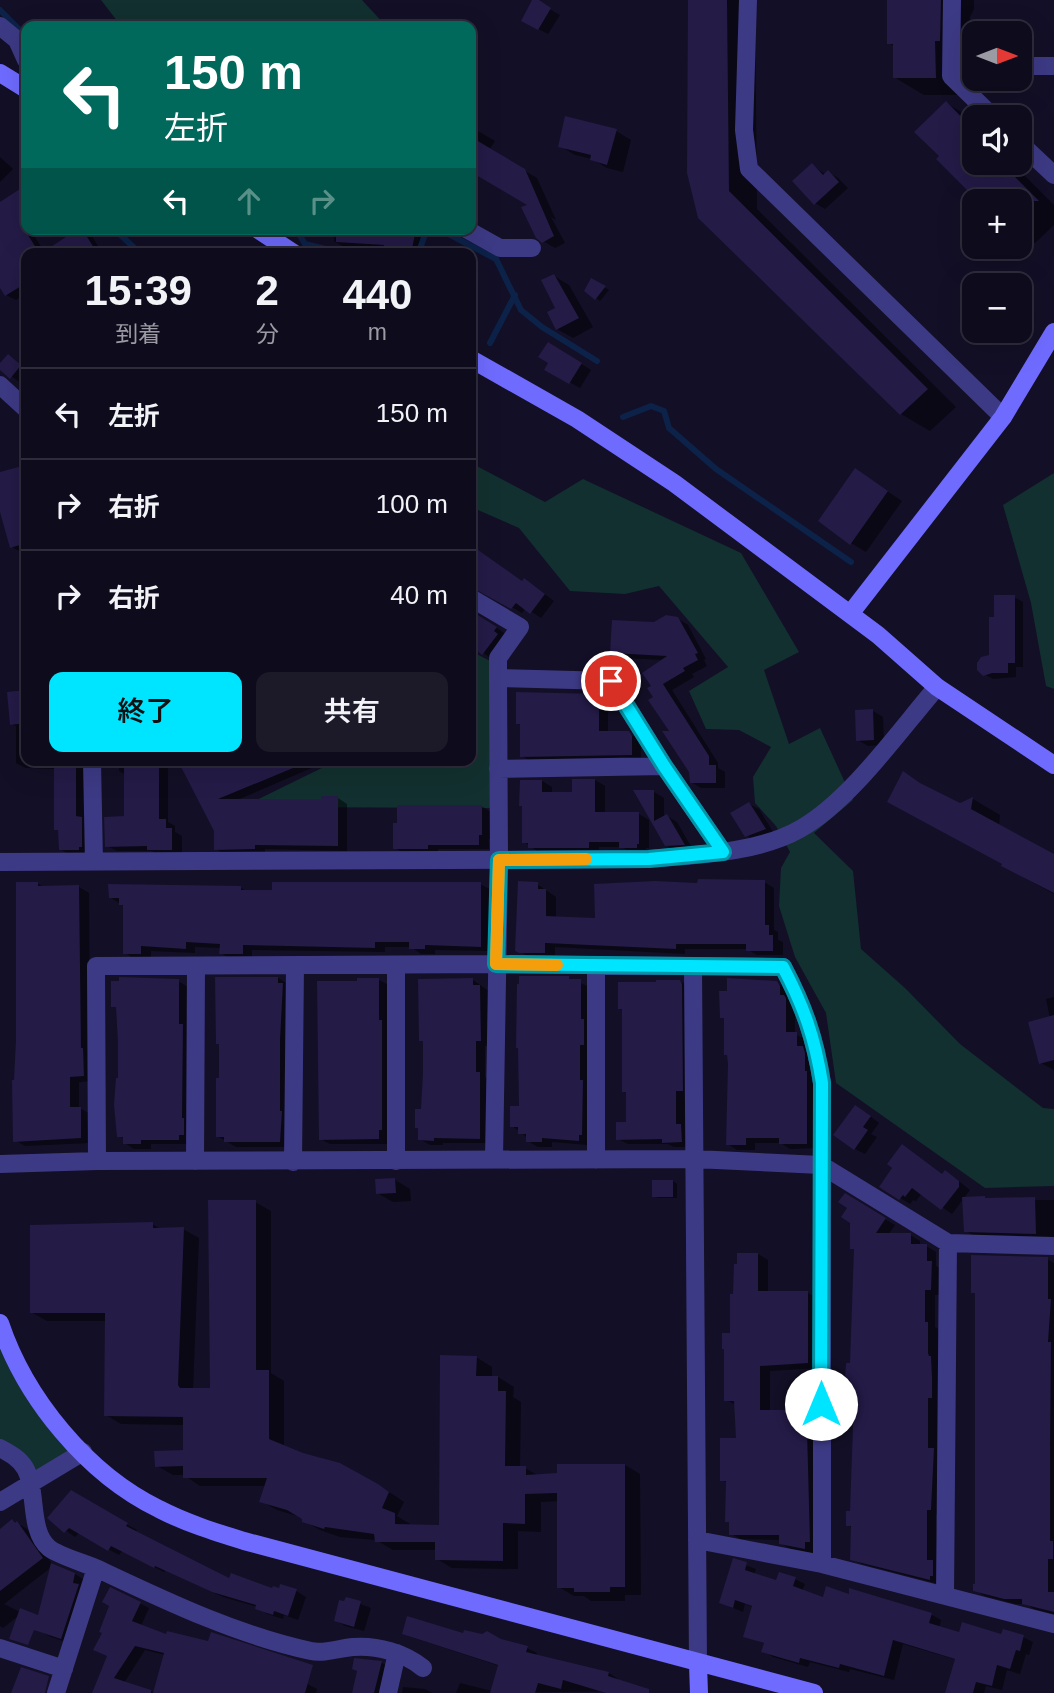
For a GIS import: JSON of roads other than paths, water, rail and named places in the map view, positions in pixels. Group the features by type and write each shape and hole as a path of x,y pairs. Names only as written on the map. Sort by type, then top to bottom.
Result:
{"street":[{"path":"748,0 744,130 749,169 1003,417"},
{"path":"952,0 951,76 981,105"},
{"path":"0,26 17,40 21,49"},
{"path":"1032,66 1054,66"},
{"path":"952,67 962,67"},
{"path":"0,73 21,86"},
{"path":"1032,154 1054,175"},
{"path":"266,235 286,248"},
{"path":"476,235 500,248 532,248"},
{"path":"850,614 1003,417 1054,332"},
{"path":"476,362 577,419 674,483 850,614 937,687 1054,765"},
{"path":"0,385 21,404"},
{"path":"476,601 520,627 498,658 499,860 494,1159"},
{"path":"498,678 611,681 664,766 723,852"},
{"path":"0,862 649,859 723,852 754,846 800,830 850,788 937,687"},
{"path":"92,766 94,862"},
{"path":"498,769 664,766"},
{"path":"97,1161 96,967 496,964 783,967 803,1007 818,1053 822,1083 821,1564"},
{"path":"396,965 396,1161"},
{"path":"596,965 596,1160"},
{"path":"293,1162 295,966"},
{"path":"195,1161 196,967"},
{"path":"693,967 699,1693"},
{"path":"0,1164 97,1161 695,1159 821,1165 948,1243 1054,1246"},
{"path":"945,1596 948,1243"},
{"path":"0,1323 36,1398 58,1426 118,1484 157,1508 199,1527 244,1541 814,1693"},
{"path":"0,1448 16,1458 25,1468 37,1529 49,1548 148,1593 244,1632 315,1652 356,1647 397,1653 423,1668"},
{"path":"0,1502 83,1452"},
{"path":"697,1540 821,1564 1054,1624"},
{"path":"56,1693 96,1569"},
{"path":"0,1648 64,1669"},
{"path":"388,1693 397,1653"}],"waterway":[{"path":"0,10 21,31"},
{"path":"120,235 135,248"},
{"path":"300,235 305,244 321,248"},
{"path":"420,248 425,235"},
{"path":"450,235 475,248"},
{"path":"476,248 496,259 521,310 542,327 597,361"},
{"path":"490,343 515,295"},
{"path":"623,417 651,406 664,411 669,428 716,469 851,562"}]}
